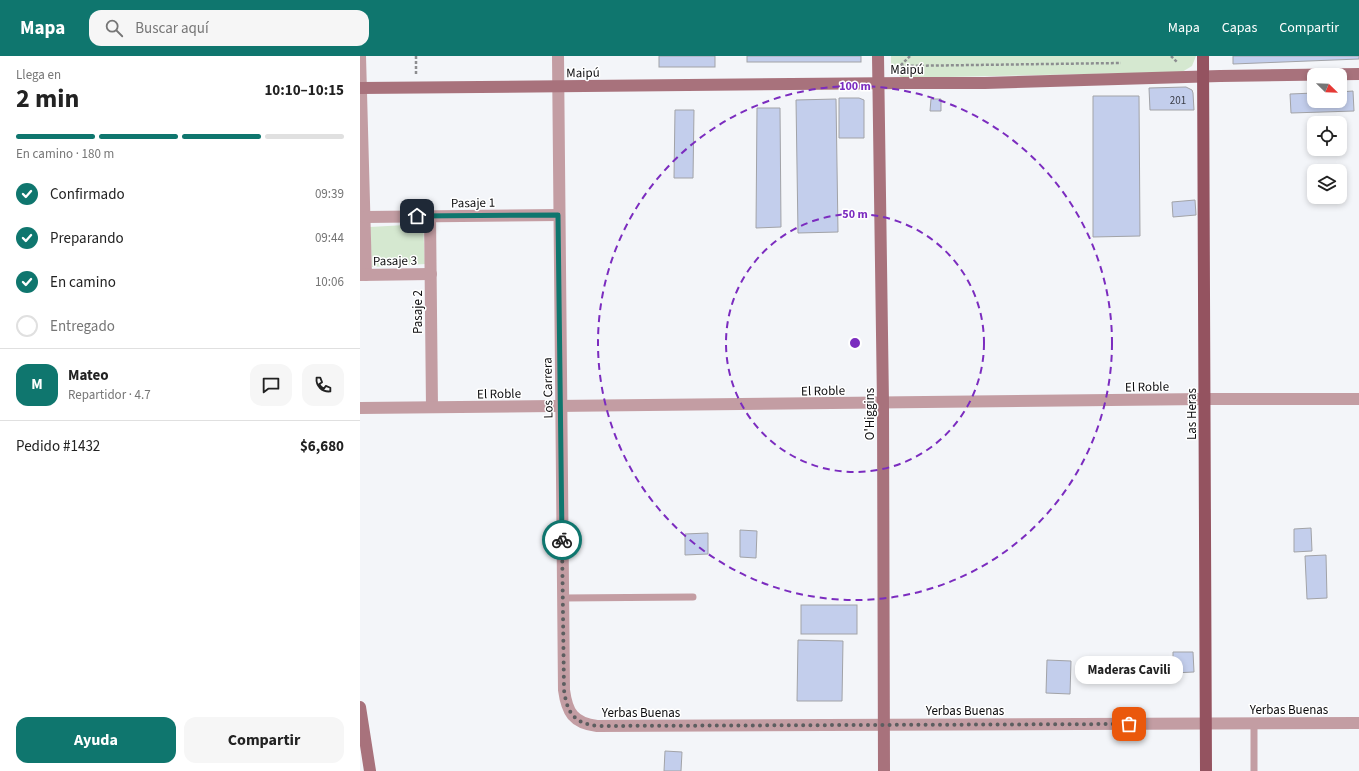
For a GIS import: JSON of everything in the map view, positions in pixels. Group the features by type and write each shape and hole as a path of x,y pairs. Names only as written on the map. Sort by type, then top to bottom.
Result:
{"main road":[{"name":"O'Higgins","path":"878,56 883,403 884,771"},
{"name":"Las Heras","path":"1203,56 1206,771"},
{"name":"Maipú","path":"360,88 985,83 1359,74"},
{"path":"360,707 370,771"}],"street":[{"path":"360,56 364,217 363,275"},
{"name":"Los Carrera","path":"558,56 558,215 564,690 566,704 574,717"},
{"name":"Pasaje 1","path":"364,217 558,215"},
{"name":"Pasaje 2","path":"430,216 432,407"},
{"name":"Pasaje 3","path":"363,275 431,274"},
{"name":"El Roble","path":"360,408 1204,399 1359,399"},
{"name":"Yerbas Buenas","path":"574,717 580,722 597,726 1359,723"}],"lane":[{"path":"563,598 693,597"},
{"path":"1254,724 1254,771"}],"path":[{"path":"910,56 900,66 1122,63"},
{"path":"1171,56 1177,62"},
{"path":"1177,56 1177,62"},
{"path":"1169,62 1177,62"}],"green space":[{"path":"891,56 1196,56 1192,66 1182,72 902,78 891,68"},
{"path":"423,224 425,264 372,267 370,227"}],"building":[{"path":"659,56 715,56 715,67 659,67"},
{"path":"747,56 861,56 861,62 747,62"},
{"path":"1233,56 1359,56 1359,59 1233,64"},
{"path":"1186,87 1192,90 1194,110 1150,110 1149,88"},
{"path":"1347,91 1353,91 1354,111 1291,113 1290,94 1307,93 1307,108 1347,108"},
{"path":"1093,96 1139,96 1140,236 1093,237"},
{"path":"839,98 859,98 864,100 864,138 839,138"},
{"path":"836,99 838,232 798,233 796,100"},
{"path":"931,99 941,99 941,111 930,111"},
{"path":"757,108 780,108 781,227 756,228"},
{"path":"675,110 694,110 693,178 674,178"},
{"path":"1195,200 1196,215 1173,217 1172,202"},
{"path":"1311,528 1312,551 1294,552 1294,529"},
{"path":"740,530 757,531 756,558 740,557"},
{"path":"708,533 708,554 685,555 685,534"},
{"path":"1326,555 1327,598 1307,599 1305,556"},
{"path":"801,605 857,605 857,634 801,634"},
{"path":"798,640 843,641 842,701 797,701"},
{"path":"1173,652 1193,652 1194,672 1173,673"},
{"path":"1047,660 1071,661 1070,694 1046,693"},
{"path":"665,751 682,752 681,771 664,771"}],"way so far":[{"path":"562,540 564,690 566,704 569,710 580,722 588,725 1129,724"}],"place":[{"name":"Maderas Cavili","path":"1129,724"}],"route":[{"path":"417,216 558,215 562,540"}]}
